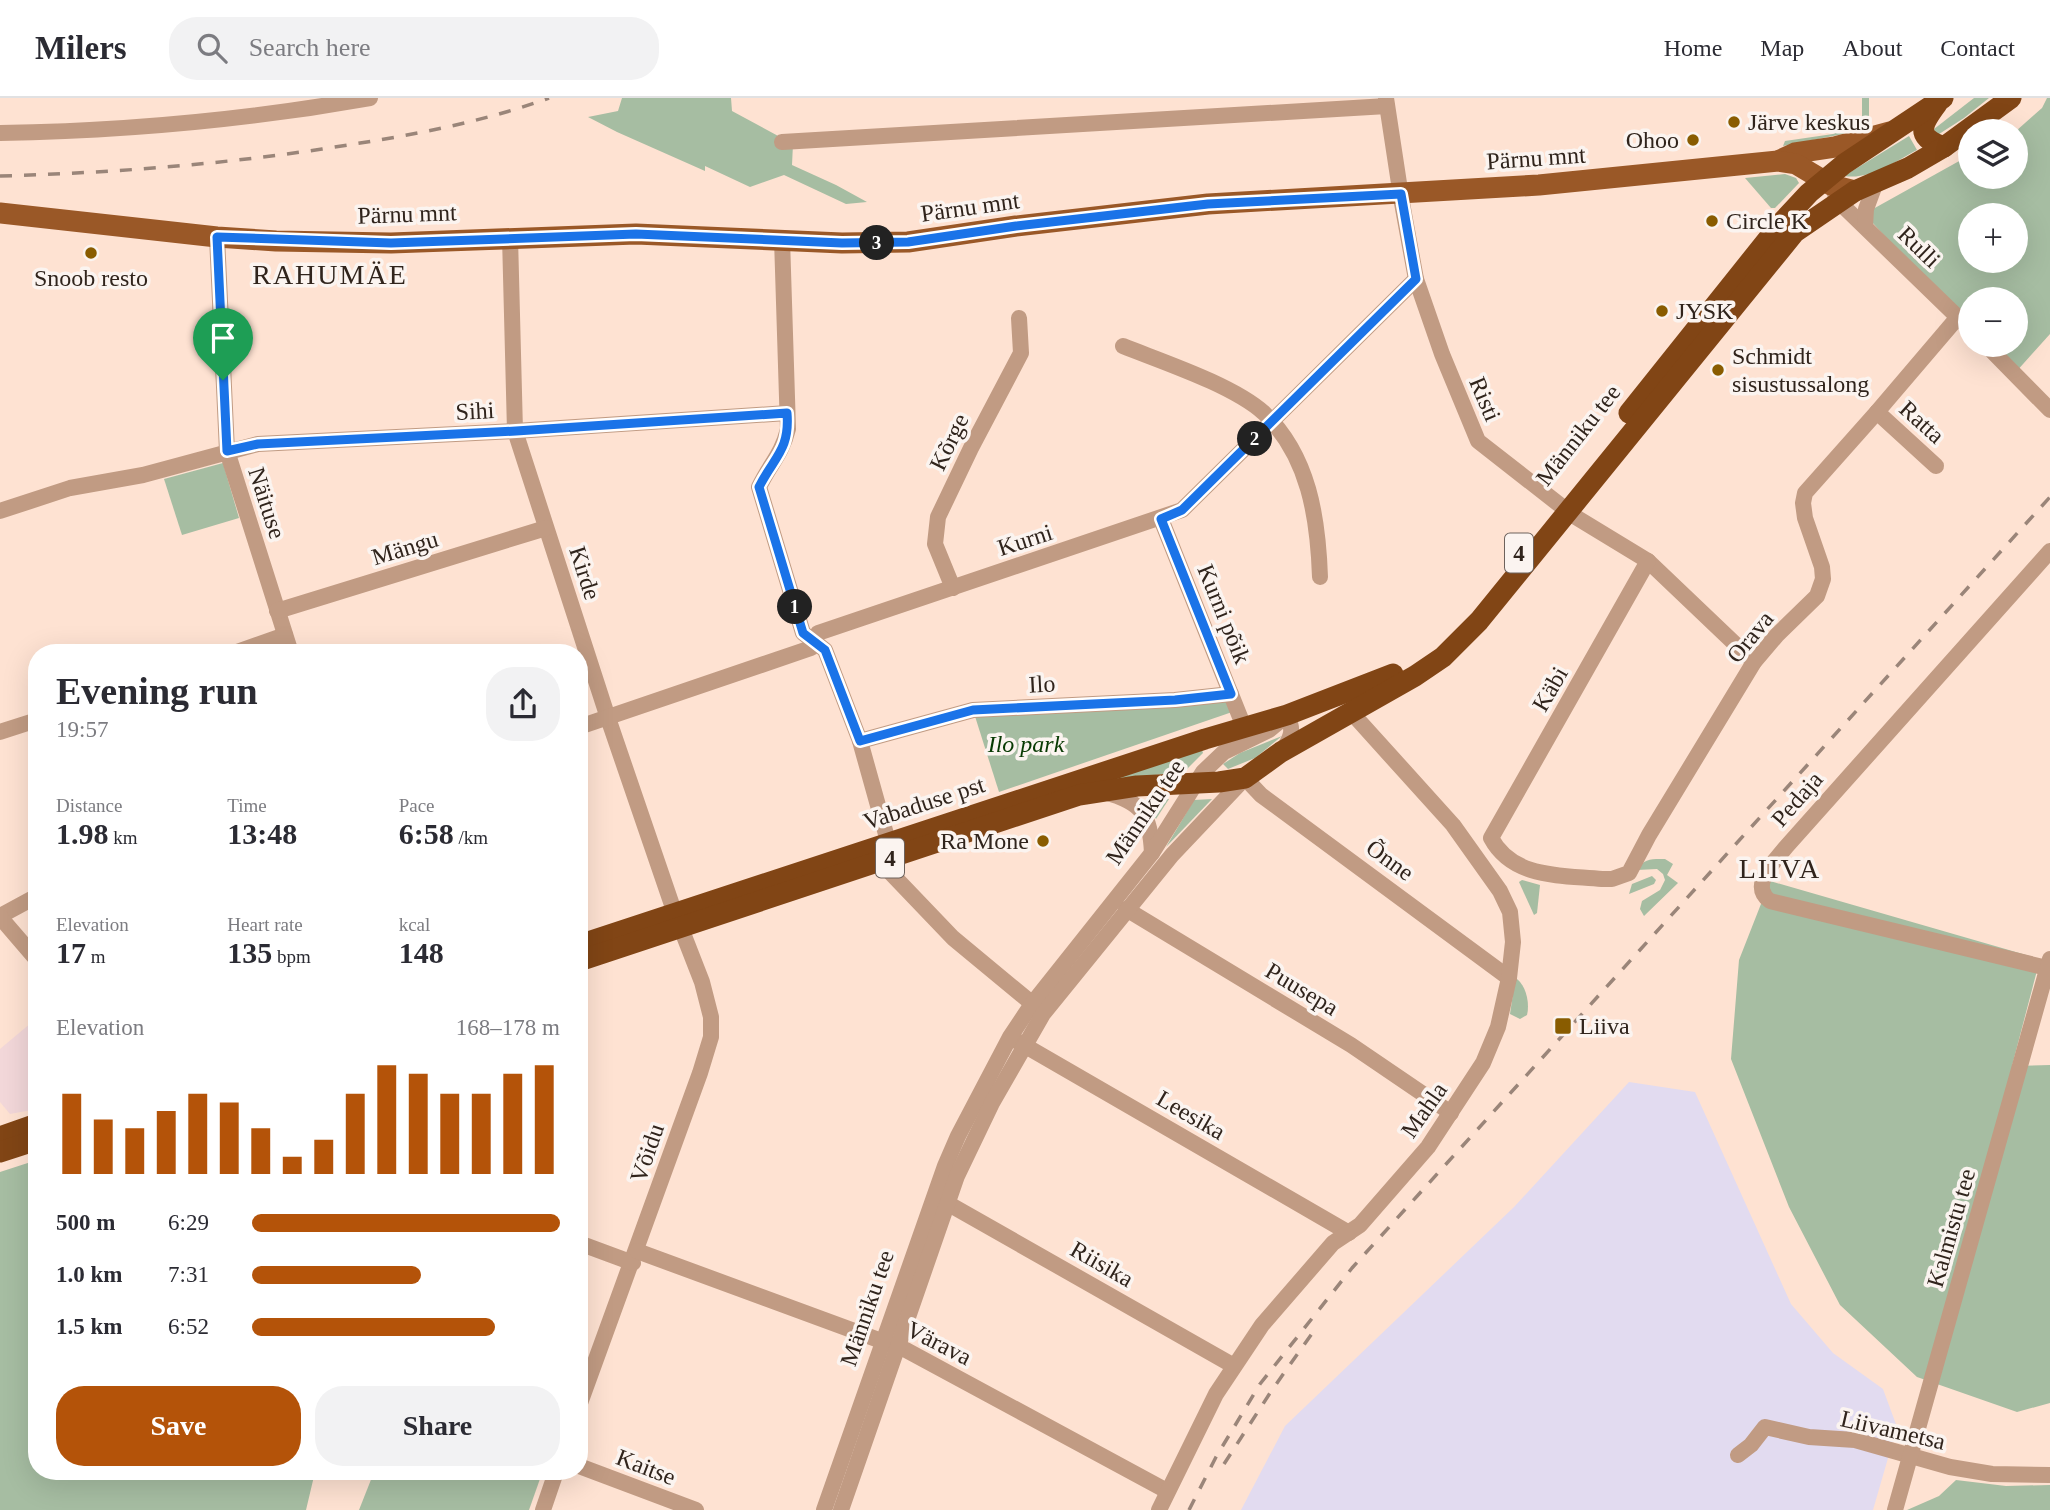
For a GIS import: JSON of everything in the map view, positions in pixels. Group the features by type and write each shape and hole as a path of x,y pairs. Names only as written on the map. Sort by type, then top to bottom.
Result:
{"highway":[{"name":"4","path":"1837,190 1876,182 1908,168 1944,147 2011,98"},
{"path":"1941,100 1927,118 1923,131 1931,143 1944,147"},
{"name":"Pärnu mnt","path":"1837,190 1889,132 1941,100"},
{"name":"Männiku tee","path":"1245,778 1282,752 1415,676 1452,648 1479,621 1671,358 1780,224 1837,190"},
{"name":"Männiku tee","path":"1287,715 1382,680 1411,665 1437,646 1563,507"},
{"name":"Vabaduse pst","path":"888,853 1244,727 1287,715"},
{"name":"Vabaduse pst","path":"588,943 678,920 888,853 1100,790 1245,778"},
{"name":"Vabaduse pst","path":"588,957 678,920"},
{"path":"0,1137 28,1127"},
{"path":"0,1152 28,1143"}],"main road":[{"name":"Pärnu mnt","path":"1778,161 1795,153 1835,147 1889,132"},
{"name":"Pärnu mnt","path":"0,213 217,237 391,243 636,234 842,243 908,242 1016,226 1208,204 1539,185 1778,161 1802,166 1837,190"}],"street":[{"path":"0,133 87,132 203,123 370,98"},
{"path":"782,142 1387,102"},
{"name":"Risti","path":"1387,102 1416,279 1442,354 1478,441 1563,507 1648,561 1755,662"},
{"name":"Rulli","path":"1865,226 1866,209 1876,182"},
{"name":"Rulli","path":"1837,190 1865,226 1958,317"},
{"name":"Näituse","path":"217,237 227,451 288,644"},
{"name":"Kirde","path":"510,237 516,431 584,644"},
{"path":"782,239 788,429 784,449 767,471 759,487 803,633 825,650 860,741 888,853 886,868 953,938 1038,1009"},
{"name":"Kurni","path":"588,724 811,648 818,633 1182,510 1416,279"},
{"name":"Orava","path":"1491,838 1504,856 1518,866 1536,872 1602,879 1612,879 1629,873 1649,835 1755,662 1777,635 1817,596 1823,579 1822,567 1805,518 1805,493 1958,317"},
{"name":"Kõrge","path":"953,588 936,544 938,517 1021,353 1019,318"},
{"path":"1123,346 1230,391 1263,413 1272,423 1287,441 1308,483 1318,537 1320,577"},
{"path":"1998,357 2050,410"},
{"name":"Ratta","path":"1877,412 1936,466"},
{"name":"Sihi","path":"0,511 70,488 143,475 258,444 516,431 787,413"},
{"name":"Kurni põik","path":"1161,519 1244,727"},
{"name":"Mängu","path":"277,611 546,528"},
{"name":"Pedaja","path":"2049,963 1770,901 1762,896 1760,889 1765,874 1786,847 2050,551"},
{"name":"Käbi","path":"1491,838 1648,561"},
{"path":"260,644 285,635"},
{"name":"Kirde","path":"588,657 678,920"},
{"name":"Ilo","path":"860,741 973,710 1175,700 1231,694"},
{"name":"Mahla","path":"1159,1510 1216,1394 1262,1325 1334,1243 1360,1226 1433,1141 1483,1063 1498,1027 1509,978 1513,942 1510,912 1500,891 1433,800 1351,712"},
{"path":"1282,752 1292,738 1293,728 1287,715"},
{"name":"Männiku tee","path":"841,1510 945,1166 958,1136 1038,1009 1152,853 1203,772 1224,752 1269,730 1287,715"},
{"path":"0,732 28,723"},
{"name":"Männiku tee","path":"1038,1009 1179,847 1245,778"},
{"name":"Õnne","path":"1245,778 1261,795 1509,978"},
{"path":"1100,790 1128,800 1143,812 1151,830 1152,853"},
{"path":"1121,892 1126,909"},
{"path":"28,901 0,916 28,949"},
{"name":"Puusepa","path":"1126,909 1351,1045 1451,1113"},
{"name":"Võidu","path":"588,1382 712,1037 711,1017 702,982 678,920"},
{"name":"Kalmistu tee","path":"1895,1510 2049,963"},
{"name":"Männiku tee","path":"824,1510 971,1144 1017,1041"},
{"name":"Leesika","path":"1017,1041 1349,1233"},
{"name":"Riisika","path":"947,1203 1234,1366"},
{"path":"588,1245 635,1257"},
{"name":"Värava","path":"635,1257 891,1344 1167,1491"},
{"name":"Liivametsa","path":"1738,1455 1751,1445 1765,1427 1809,1437 1854,1440 1950,1467 1992,1474 2050,1475"},
{"name":"Kaitse","path":"588,1469 696,1510"},
{"path":"543,1510 553,1480"}],"shaded area":[{"path":"28,1026 28,1111 10,1114 0,1102 0,1049"},
{"path":"1629,1082 1695,1092 1791,1304 1833,1353 1883,1389 1897,1427 1873,1510 1241,1510 1285,1426 1514,1207"}],"green space":[{"path":"622,98 731,98 732,111 793,144 792,165 867,202 846,204 784,175 750,187 705,166 705,171 588,117 618,111"},
{"path":"1862,98 1869,98 1869,124 1843,134 1783,146 1785,141 1833,134 1860,124"},
{"path":"1974,98 1989,98 1936,136 1934,129"},
{"path":"2047,98 2050,98 2050,334 2015,373 1998,357 2028,357 2028,287 1958,287 1958,316 1870,220 1873,209 1958,162 1958,189 2028,189 2028,120 2042,108"},
{"path":"1909,136 1917,150 1873,173 1844,176"},
{"path":"1785,174 1796,178 1799,183 1775,208 1771,208 1745,178"},
{"path":"223,463 239,518 182,535 164,479"},
{"name":"Ilo park","path":"1231,694 1238,710 999,792 973,710"},
{"path":"1282,736 1255,758 1228,769 1223,764 1240,753"},
{"path":"1202,750 1203,753 1184,772 1106,780"},
{"path":"1149,799 1169,799 1156,819 1144,802"},
{"path":"1212,799 1166,847 1194,800"},
{"path":"1665,859 1673,864 1667,875 1678,883 1644,916 1640,909 1642,901 1660,890 1665,880 1657,869 1637,870 1646,861"},
{"path":"1652,876 1656,880 1654,884 1629,894 1632,884"},
{"path":"1522,880 1540,885 1537,913 1534,915 1519,882"},
{"path":"1770,881 2040,959 2012,1066 2050,1065 2050,1403 2017,1412 1917,1377 1840,1305 1789,1207 1731,1059 1739,960"},
{"path":"1517,979 1525,990 1528,1005 1527,1015 1520,1019 1510,1014"},
{"path":"28,1163 28,1480 313,1480 306,1510 0,1510 0,1172"},
{"path":"371,1480 540,1480 529,1510 359,1510"},
{"path":"1956,1480 2006,1486 2050,1485 2050,1510 1907,1510 1939,1496"}],"railway":[{"path":"0,176 161,167 322,149 465,123 549,98"},
{"path":"1189,1510 1216,1457 1260,1384 1352,1268 2050,497"},
{"path":"1224,1464 1318,1325"}],"place":[{"name":"Järve keskus","path":"1734,122"},
{"name":"Ohoo","path":"1693,140"},
{"name":"Circle K","path":"1712,221"},
{"name":"Snoob resto","path":"91,253"},
{"name":"JYSK","path":"1662,311"},
{"name":"Schmidt sisustussalong","path":"1718,370"},
{"name":"Ra Mone","path":"1043,841"},
{"name":"Liiva","path":"1563,1026"}],"district":[{"name":"RAHUMÄE","path":"330,274"},
{"name":"LIIVA","path":"1780,868"}],"route":[{"path":"1401,194 1416,279 1182,510 1161,519 1231,694 1175,700 973,710 860,741 825,650 803,633 759,487 767,471 784,449 788,429 787,413 516,431 258,444 227,451 223,380 217,237 391,243 636,234 842,243 908,242 1016,226 1208,204 1401,194"}]}
